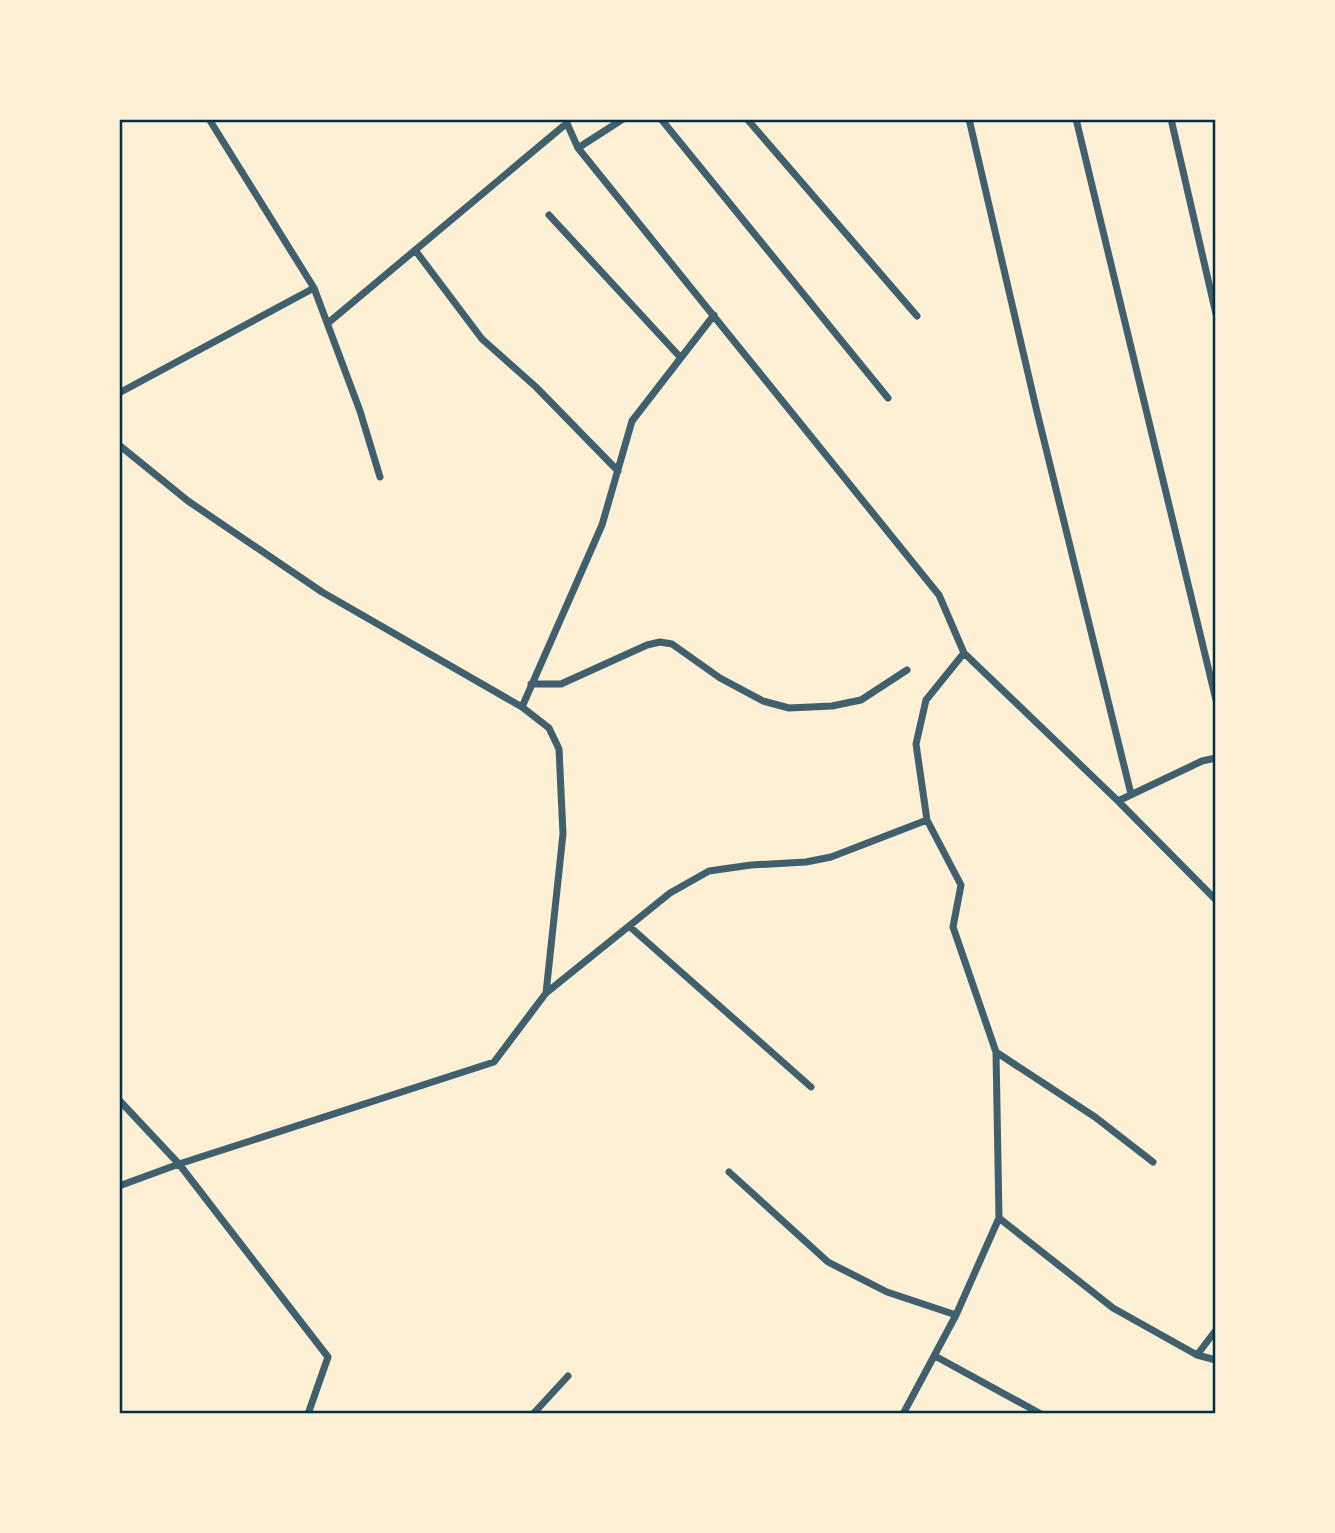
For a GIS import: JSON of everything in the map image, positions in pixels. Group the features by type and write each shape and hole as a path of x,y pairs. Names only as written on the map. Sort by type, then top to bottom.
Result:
{"street":[{"path":"578,148 623,119"},
{"path":"661,119 888,398"},
{"path":"747,119 917,316"},
{"path":"969,119 1037,412 1132,794"},
{"path":"1076,119 1216,700"},
{"path":"1171,119 1216,314"},
{"path":"214,120 314,288 360,411 380,477"},
{"path":"328,323 566,121 578,148 715,314 939,595 964,653 1118,801 1216,900"},
{"path":"549,215 681,358"},
{"path":"415,250 482,339 536,387 618,471"},
{"path":"119,393 314,288"},
{"path":"522,707 602,525 632,421 715,314"},
{"path":"119,445 188,501 322,592 522,707 549,728 559,749 563,834 546,993"},
{"path":"531,684 561,684 647,645 660,642 673,644 720,678 763,701 789,708 832,706 861,700 907,670"},
{"path":"903,1414 956,1315 999,1218 996,1052 953,928 961,885 928,820 916,744 926,700 964,653"},
{"path":"1118,801 1202,761 1216,758"},
{"path":"119,1186 494,1062 546,993 670,893 709,871 831,858 928,820"},
{"path":"629,926 811,1087"},
{"path":"996,1052 1095,1117 1153,1163"},
{"path":"119,1100 179,1164 328,1357 308,1414"},
{"path":"729,1172 828,1262 887,1292 956,1315"},
{"path":"999,1218 1113,1308 1197,1355 1216,1360"},
{"path":"1197,1355 1216,1330"},
{"path":"934,1356 1041,1414"},
{"path":"533,1414 568,1376"}]}
